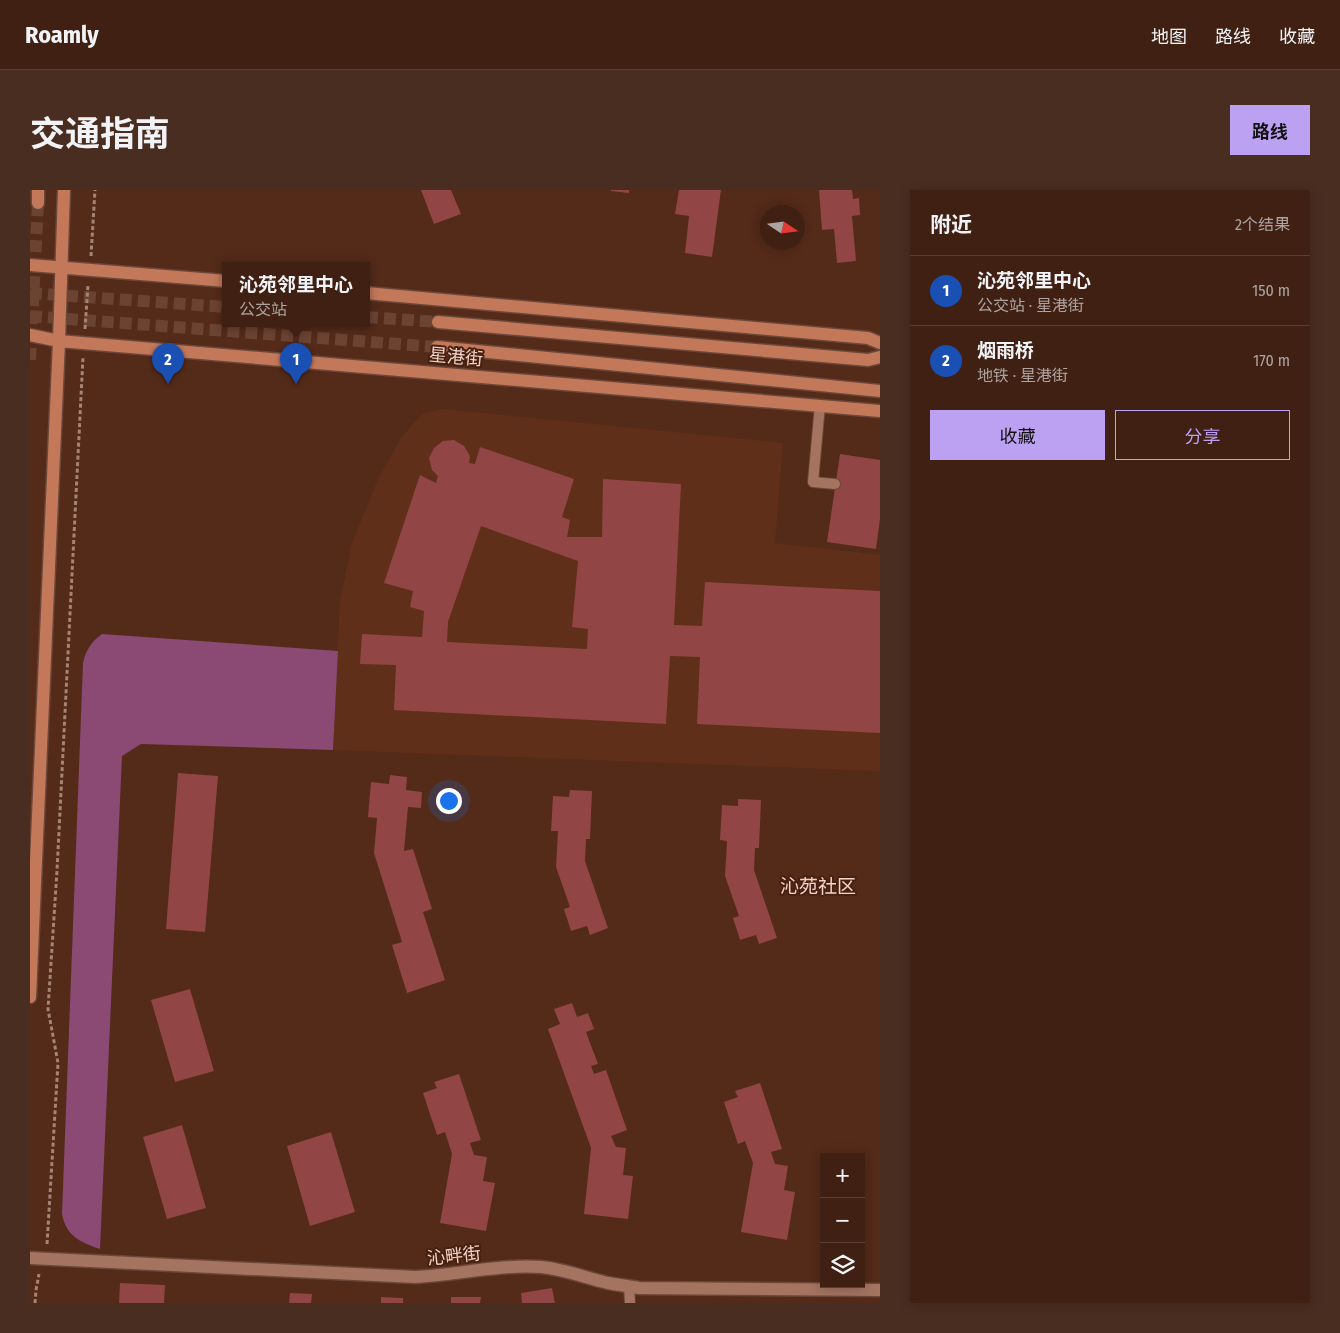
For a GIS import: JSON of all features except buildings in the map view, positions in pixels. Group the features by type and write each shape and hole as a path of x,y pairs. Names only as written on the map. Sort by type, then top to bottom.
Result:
{"main road":[{"path":"30,997 64,190"},
{"path":"30,265 61,266 222,281"},
{"path":"370,293 868,338 880,343"},
{"name":"星港街","path":"438,322 868,360 880,357"},
{"name":"星港街","path":"30,335 59,341 880,411"},
{"name":"星港街","path":"436,347 880,391"}],"street":[{"name":"沁畔街","path":"30,1258 415,1277 442,1276 514,1267 540,1267 562,1270 629,1286 880,1290"}],"lane":[{"path":"820,405 814,482 836,484"},
{"path":"629,1286 630,1303"}],"path":[{"path":"35,1303 36,1290 48,1239 58,1063 48,1009 57,871 80,405 95,190"}],"shaded area":[{"path":"443,409 783,443 775,543 880,555 880,771 333,750 340,601 352,543 378,479 401,438 422,414"},
{"path":"102,634 338,651 333,750 141,744 122,756 100,1249 86,1244 75,1237 67,1228 62,1214 83,663 89,647"}],"tunnel":[{"path":"30,360 38,203"},
{"path":"30,293 222,307"},
{"path":"30,316 437,347"},
{"path":"370,317 438,322"}],"place":[{"name":"烟雨桥","path":"168,384"},
{"name":"沁苑邻里中心","path":"296,384"}],"district":[{"name":"沁苑社区","path":"818,886"}]}
